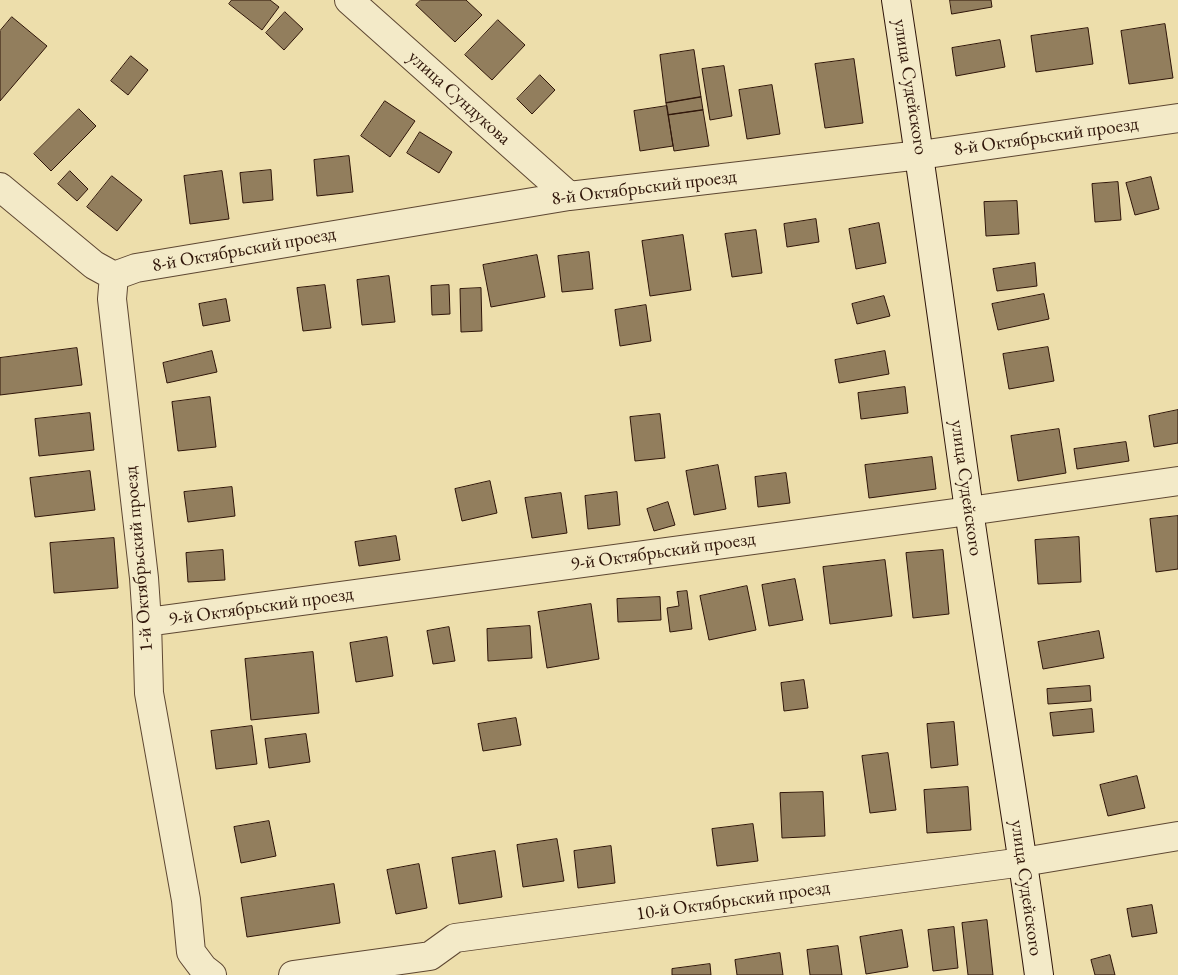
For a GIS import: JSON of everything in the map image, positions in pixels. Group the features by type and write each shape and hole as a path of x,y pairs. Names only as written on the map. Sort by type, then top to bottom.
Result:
{"street":[{"name":"улица Сундукова","path":"349,0 569,196"},
{"name":"улица Судейского","path":"896,0 1038,975"},
{"name":"8-й Октябрьский проезд","path":"114,276 136,268 569,196 920,155 1178,118"},
{"path":"0,187 94,265 114,276"},
{"name":"1-й Октябрьский проезд","path":"114,276 112,299 143,568 149,693 186,900 191,952 203,968 212,975"},
{"name":"9-й Октябрьский проезд","path":"147,622 1178,481"},
{"name":"10-й Октябрьский проезд","path":"293,975 430,956 455,938 1023,862 1178,836"}],"building":[{"path":"232,0 270,0 279,7 262,30 229,4"},
{"path":"421,0 466,0 482,15 455,42 416,5"},
{"path":"950,0 991,0 992,7 952,14"},
{"path":"285,12 303,29 284,50 266,33"},
{"path":"12,17 47,46 0,101 0,31"},
{"path":"498,20 525,45 492,80 465,55"},
{"path":"1165,24 1173,78 1129,84 1121,31"},
{"path":"1088,28 1093,64 1036,72 1031,36"},
{"path":"1000,40 1005,67 956,76 952,48"},
{"path":"694,50 701,97 666,103 660,55"},
{"path":"131,56 148,70 128,95 111,81"},
{"path":"854,59 863,123 825,128 815,64"},
{"path":"724,66 732,116 710,120 702,69"},
{"path":"540,75 555,90 532,114 517,99"},
{"path":"772,85 780,134 747,139 739,90"},
{"path":"701,97 703,110 668,115 666,103"},
{"path":"385,101 415,121 390,157 361,136"},
{"path":"667,106 673,146 640,151 634,111"},
{"path":"79,109 96,126 51,171 34,154"},
{"path":"703,110 709,146 674,151 668,115"},
{"path":"420,132 452,152 439,173 407,153"},
{"path":"349,156 353,192 317,196 314,160"},
{"path":"271,170 273,200 243,203 240,173"},
{"path":"70,171 88,189 77,201 58,184"},
{"path":"222,171 229,219 190,224 184,176"},
{"path":"112,176 142,200 117,231 87,207"},
{"path":"1151,177 1159,209 1135,215 1126,183"},
{"path":"1118,182 1121,220 1095,222 1092,184"},
{"path":"1017,201 1019,234 986,236 984,202"},
{"path":"816,219 819,242 787,247 784,224"},
{"path":"879,223 886,263 856,269 849,229"},
{"path":"756,230 762,273 732,277 725,234"},
{"path":"683,235 691,290 650,296 642,241"},
{"path":"589,252 593,289 562,292 558,256"},
{"path":"537,255 545,297 491,307 483,265"},
{"path":"1035,263 1037,286 997,291 993,269"},
{"path":"389,276 395,322 362,325 357,280"},
{"path":"325,285 331,328 303,331 297,288"},
{"path":"449,285 450,314 432,315 431,286"},
{"path":"481,288 482,331 461,332 460,289"},
{"path":"1044,294 1049,319 998,330 992,304"},
{"path":"884,296 890,316 857,324 852,304"},
{"path":"226,299 230,321 203,326 199,304"},
{"path":"646,305 651,341 620,346 615,310"},
{"path":"1048,347 1054,381 1009,389 1003,354"},
{"path":"77,348 82,385 0,395 0,358"},
{"path":"212,351 217,372 167,383 163,363"},
{"path":"885,351 889,374 839,383 835,360"},
{"path":"905,387 908,413 861,419 858,393"},
{"path":"210,397 216,447 178,451 172,402"},
{"path":"1178,410 1178,443 1154,447 1149,416"},
{"path":"90,413 94,450 39,456 35,419"},
{"path":"660,414 665,458 635,461 630,417"},
{"path":"1059,429 1066,473 1018,481 1011,436"},
{"path":"1126,442 1129,461 1077,469 1074,449"},
{"path":"932,457 936,489 869,498 865,465"},
{"path":"718,465 726,509 694,515 686,471"},
{"path":"90,471 95,510 35,517 30,478"},
{"path":"786,473 790,503 758,507 755,477"},
{"path":"490,481 497,513 462,521 455,489"},
{"path":"232,487 235,516 188,522 184,492"},
{"path":"617,492 620,525 588,529 585,496"},
{"path":"561,493 567,533 532,538 525,498"},
{"path":"668,502 675,525 654,531 647,509"},
{"path":"1178,516 1178,569 1156,572 1150,519"},
{"path":"396,536 400,560 359,566 355,542"},
{"path":"1079,537 1081,582 1038,584 1035,540"},
{"path":"114,538 118,588 54,593 50,543"},
{"path":"223,550 225,580 188,582 186,553"},
{"path":"943,550 949,614 913,618 906,553"},
{"path":"885,560 892,616 830,624 823,567"},
{"path":"795,579 803,620 769,626 762,585"},
{"path":"747,586 756,630 709,640 700,596"},
{"path":"687,591 692,629 670,632 667,608 679,606 677,592"},
{"path":"660,597 661,620 618,622 617,599"},
{"path":"591,604 599,659 547,668 538,612"},
{"path":"530,626 532,658 488,661 487,629"},
{"path":"449,627 455,661 433,664 427,631"},
{"path":"1099,631 1104,658 1043,669 1038,642"},
{"path":"387,637 393,676 356,682 350,643"},
{"path":"313,652 319,713 251,720 245,659"},
{"path":"804,680 808,708 784,711 781,683"},
{"path":"1090,686 1091,701 1048,704 1047,689"},
{"path":"1092,709 1094,732 1053,736 1050,713"},
{"path":"516,718 521,745 483,751 478,724"},
{"path":"954,722 958,765 931,768 927,724"},
{"path":"252,726 257,764 216,769 211,731"},
{"path":"306,734 310,762 269,768 265,739"},
{"path":"888,753 896,810 870,813 862,756"},
{"path":"1137,776 1145,808 1108,816 1100,785"},
{"path":"968,787 971,830 927,833 924,790"},
{"path":"823,792 825,836 782,838 780,793"},
{"path":"269,821 276,856 241,863 234,827"},
{"path":"753,824 758,861 717,866 712,829"},
{"path":"557,839 564,881 523,887 517,845"},
{"path":"611,846 615,883 578,888 574,851"},
{"path":"495,851 502,897 459,904 452,858"},
{"path":"419,864 427,908 396,914 387,870"},
{"path":"334,884 340,923 247,937 241,898"},
{"path":"1152,905 1157,933 1132,937 1127,909"},
{"path":"987,920 993,975 968,975 962,923"},
{"path":"954,927 958,968 933,971 928,930"},
{"path":"902,930 908,967 866,974 860,937"},
{"path":"838,946 842,975 810,975 807,950"},
{"path":"780,953 783,975 737,975 735,960"},
{"path":"1110,955 1115,975 1095,975 1091,960"},
{"path":"710,964 711,975 672,975 672,969"}]}
